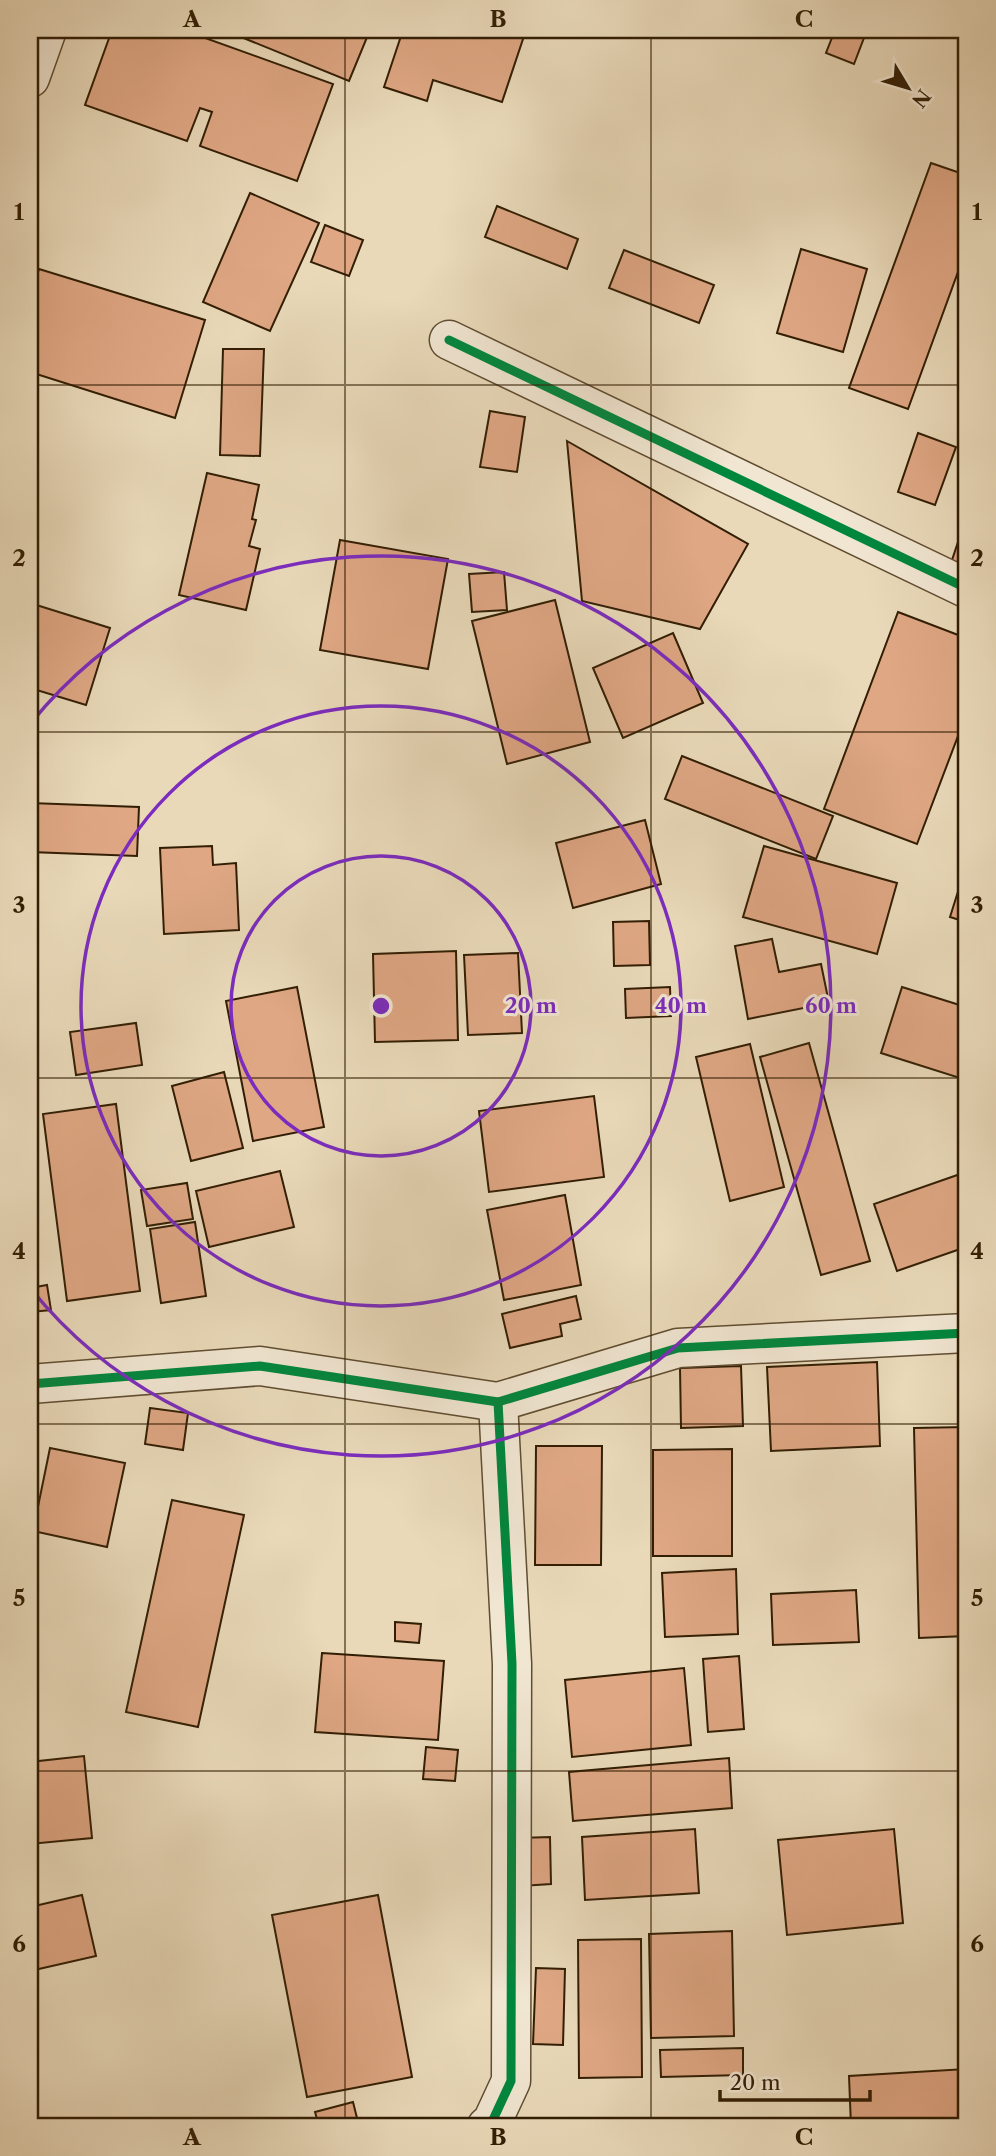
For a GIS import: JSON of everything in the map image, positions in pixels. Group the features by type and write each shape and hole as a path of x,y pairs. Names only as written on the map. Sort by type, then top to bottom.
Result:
{"street":[{"path":"30,78 47,30"},
{"path":"449,340 966,588"},
{"path":"30,1384 260,1366 498,1402 678,1348 966,1333"},
{"path":"487,2126 492,2122 511,2081 512,1664 498,1402"}],"building":[{"path":"112,30 183,30 333,84 297,181 200,146 212,112 200,108 187,141 85,105"},
{"path":"224,30 370,30 349,81"},
{"path":"403,30 526,30 502,102 433,80 427,101 384,87"},
{"path":"835,30 867,30 854,64 826,53"},
{"path":"931,163 966,175 966,250 908,409 849,388"},
{"path":"250,193 319,223 270,331 203,302"},
{"path":"497,206 578,239 567,269 485,237"},
{"path":"325,225 363,240 349,276 311,262"},
{"path":"801,249 867,269 843,352 777,333"},
{"path":"624,250 714,285 699,323 609,288"},
{"path":"39,269 205,320 175,418 30,372 30,299"},
{"path":"966,343 966,377 958,374"},
{"path":"223,349 264,349 260,456 220,455"},
{"path":"490,411 525,417 517,472 480,467"},
{"path":"918,433 956,447 935,505 898,492"},
{"path":"567,441 748,544 700,629 582,601"},
{"path":"207,473 259,485 252,519 256,520 249,546 260,549 246,610 179,595"},
{"path":"340,540 448,559 428,669 320,650"},
{"path":"958,542 966,545 966,568 951,563"},
{"path":"504,572 507,610 472,612 469,574"},
{"path":"555,600 590,742 507,764 472,621"},
{"path":"30,603 110,628 86,705 30,688"},
{"path":"898,612 966,638 966,715 917,844 824,809"},
{"path":"673,633 703,703 623,738 593,668"},
{"path":"682,756 833,816 816,859 665,799"},
{"path":"30,803 139,807 137,856 30,852"},
{"path":"645,820 661,884 573,908 556,843"},
{"path":"212,846 213,865 236,863 239,930 164,934 160,848"},
{"path":"764,846 897,883 877,954 743,917"},
{"path":"966,866 966,922 950,917"},
{"path":"649,921 650,965 614,966 613,922"},
{"path":"772,939 779,972 821,964 829,1003 748,1019 735,946"},
{"path":"456,951 458,1040 375,1042 373,954"},
{"path":"518,953 522,1033 468,1035 464,955"},
{"path":"297,987 324,1127 253,1141 226,1001"},
{"path":"670,987 671,1016 626,1018 625,989"},
{"path":"902,987 966,1007 966,1080 881,1053"},
{"path":"136,1023 142,1065 76,1075 70,1032"},
{"path":"809,1043 870,1261 821,1275 760,1057"},
{"path":"750,1044 784,1187 730,1201 696,1057"},
{"path":"224,1072 243,1148 191,1161 172,1086"},
{"path":"594,1096 604,1177 489,1192 479,1111"},
{"path":"116,1104 140,1291 67,1301 43,1114"},
{"path":"280,1171 294,1227 209,1247 196,1191"},
{"path":"966,1172 966,1247 897,1271 874,1204"},
{"path":"187,1183 193,1219 147,1226 141,1190"},
{"path":"565,1195 581,1285 504,1300 487,1210"},
{"path":"195,1222 206,1296 161,1303 150,1229"},
{"path":"47,1285 51,1310 31,1312 30,1288"},
{"path":"576,1296 581,1319 560,1324 562,1336 510,1348 502,1314"},
{"path":"877,1362 880,1446 771,1451 767,1367"},
{"path":"741,1366 743,1426 681,1428 680,1368"},
{"path":"150,1408 188,1413 183,1450 145,1444"},
{"path":"966,1427 966,1636 919,1638 914,1428"},
{"path":"536,1446 602,1446 601,1565 535,1565"},
{"path":"50,1448 125,1463 107,1547 33,1531"},
{"path":"732,1449 732,1556 653,1556 653,1450"},
{"path":"172,1500 244,1515 198,1727 126,1712"},
{"path":"736,1569 738,1634 665,1637 662,1573"},
{"path":"856,1590 859,1642 773,1645 771,1594"},
{"path":"395,1622 421,1624 419,1643 395,1641"},
{"path":"322,1653 444,1661 438,1740 315,1732"},
{"path":"739,1656 744,1729 708,1732 703,1659"},
{"path":"684,1668 691,1745 572,1757 565,1680"},
{"path":"426,1747 458,1750 455,1781 423,1779"},
{"path":"84,1756 92,1838 30,1844 30,1762"},
{"path":"729,1758 732,1808 573,1821 569,1772"},
{"path":"695,1829 699,1893 585,1900 582,1837"},
{"path":"894,1829 903,1923 787,1935 778,1840"},
{"path":"550,1837 551,1884 521,1886 518,1838"},
{"path":"82,1895 96,1956 30,1971 30,1907"},
{"path":"378,1895 412,2077 307,2097 272,1915"},
{"path":"732,1931 734,2036 651,2038 649,1934"},
{"path":"641,1939 642,2077 579,2078 578,1940"},
{"path":"536,1968 565,1969 563,2045 533,2044"},
{"path":"743,2048 743,2075 661,2077 660,2050"},
{"path":"966,2069 966,2126 851,2126 849,2076"},
{"path":"353,2102 359,2126 319,2126 315,2112"}],"cycle path":[{"path":"449,340 966,588"},
{"path":"30,1384 260,1366 498,1402 678,1348 966,1333"},
{"path":"487,2126 492,2122 511,2081 512,1664 498,1402"}]}
